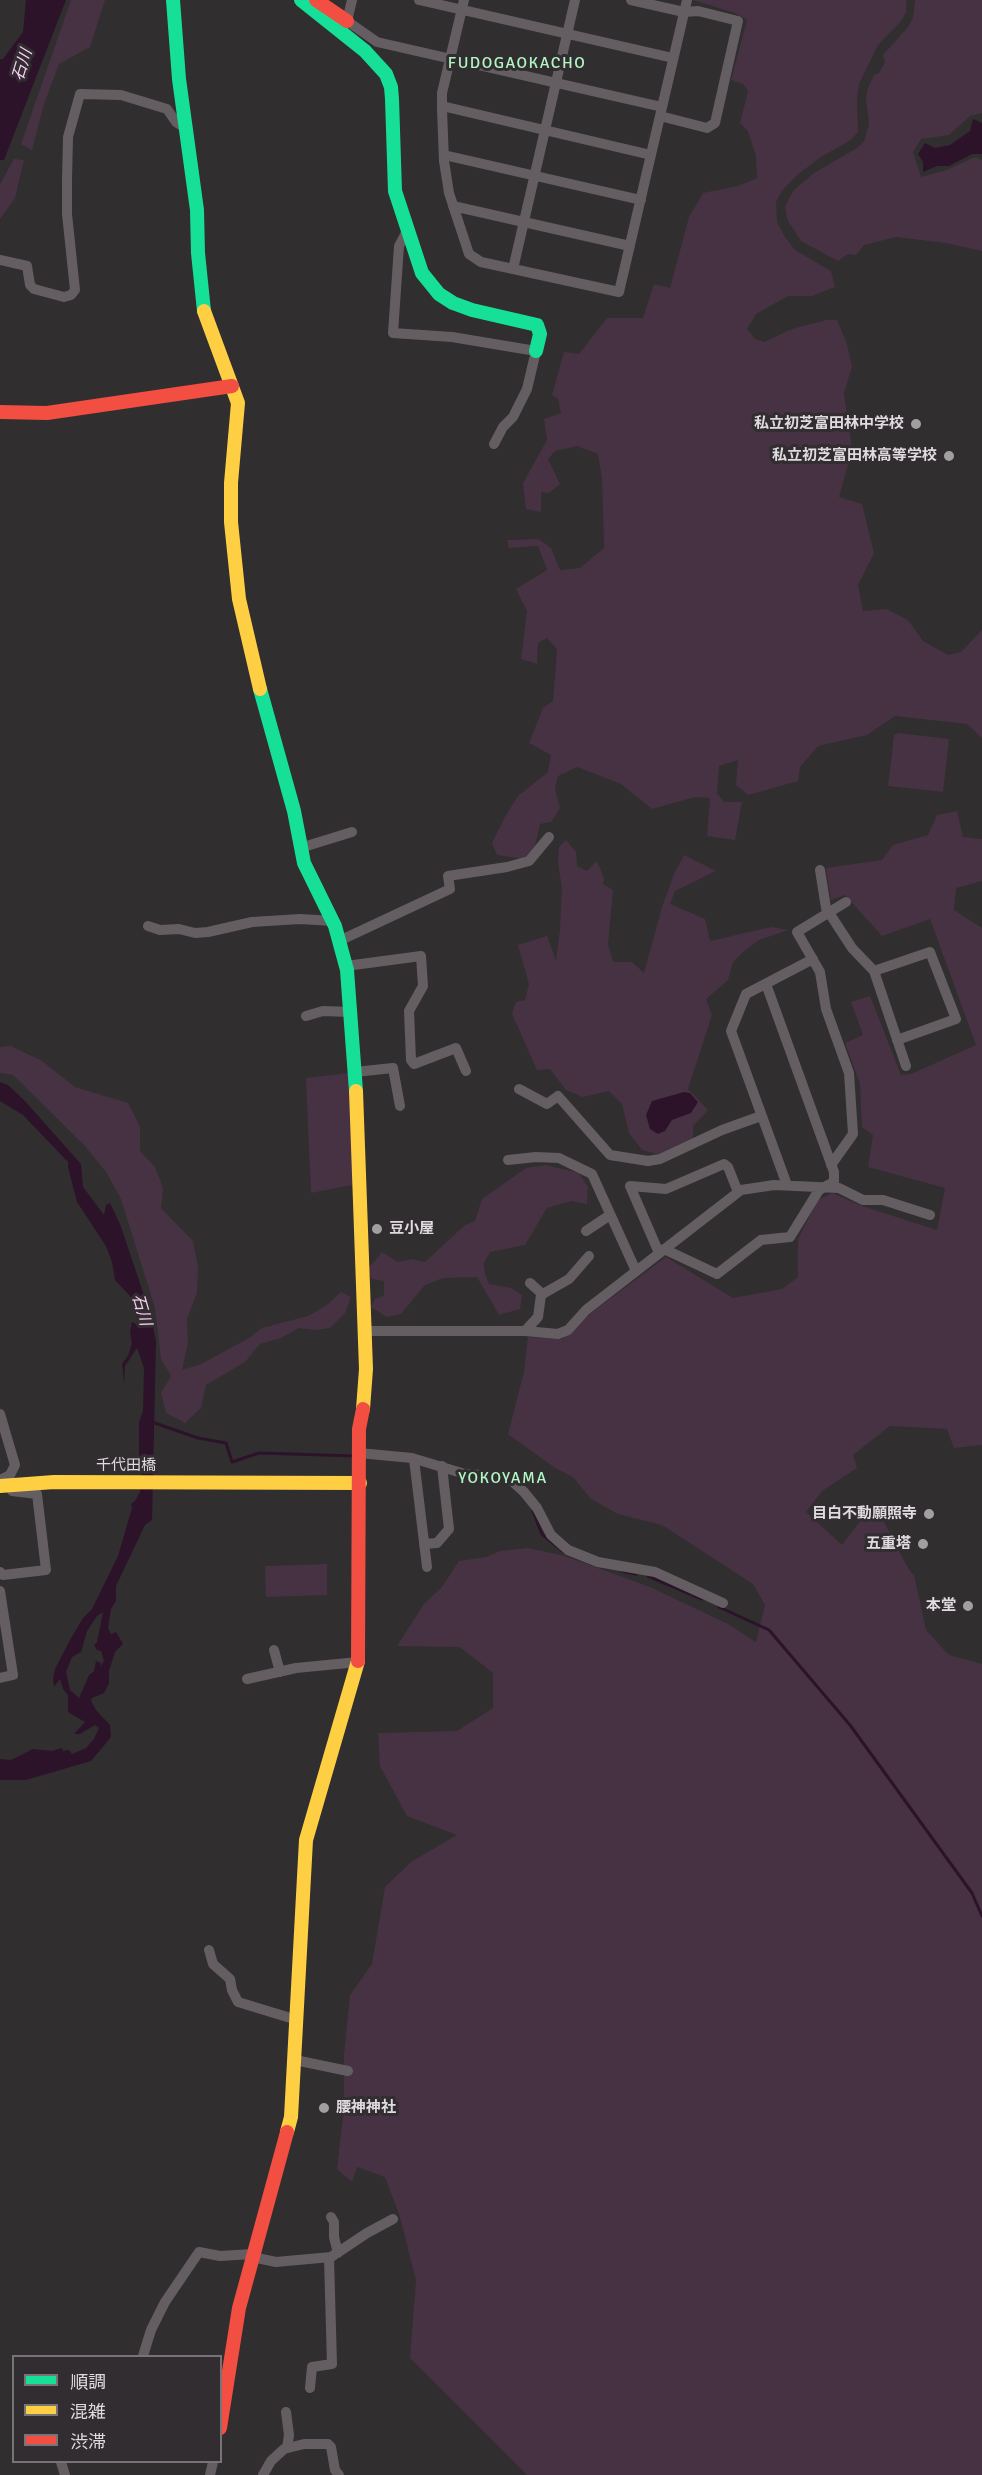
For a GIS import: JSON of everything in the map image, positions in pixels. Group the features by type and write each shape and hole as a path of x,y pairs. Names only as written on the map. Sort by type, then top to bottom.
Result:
{"street":[{"path":"173,0 179,79 197,210 198,253 204,315 232,386 238,410 231,493 231,522 239,598 247,640 294,811 304,863 333,921 346,966 362,1194 365,1397 358,1429 360,1483 358,1662 306,1840 291,2117 239,2308 222,2415"},
{"path":"300,0 365,51 386,74 391,87 392,99 395,191 406,231 422,273 440,294 453,303 471,310 537,325 540,334 527,389 513,417 503,427 494,444"},
{"path":"316,0 377,42 557,82 661,112 707,128 715,123 738,21 698,11 684,12 631,0"},
{"path":"347,21 352,0"},
{"path":"418,0 462,5 568,34 673,58"},
{"path":"513,269 575,0"},
{"path":"462,5 442,106 446,177 469,254 481,262 619,292 687,0"},
{"path":"0,260 27,266 30,285 34,290 64,297 71,295 75,290 68,214 68,137 80,94 121,95 167,109 176,122 187,129"},
{"path":"442,106 651,155"},
{"path":"444,155 640,200"},
{"path":"453,206 630,246"},
{"path":"406,231 399,246 393,333 452,337 536,351"},
{"path":"0,412 47,413 232,386"},
{"path":"300,848 352,832"},
{"path":"339,941 450,889 448,876 507,867 529,861 549,837"},
{"path":"820,870 829,912 852,948 874,971 906,1066"},
{"path":"831,1165 853,1134 849,1073 826,1009 820,972 797,932 846,902"},
{"path":"148,926 160,930 179,929 195,933 252,922 300,919 333,921"},
{"path":"874,971 930,952 956,1019 897,1040"},
{"path":"346,966 421,956 423,986 409,1011 411,1060 414,1064 456,1048 466,1071"},
{"path":"787,1185 731,1031 746,994 813,959"},
{"path":"738,1192 728,1167 724,1164 666,1189 630,1186 662,1251 717,1274 761,1240 790,1237 819,1190 834,1182 831,1165 766,984"},
{"path":"306,1016 323,1011 351,1012"},
{"path":"355,1072 393,1068 400,1106"},
{"path":"519,1089 547,1104 558,1096 610,1155 648,1161 660,1159 722,1130 761,1116"},
{"path":"508,1160 537,1157 560,1158 592,1174 636,1271"},
{"path":"364,1331 525,1331 558,1334 568,1330 586,1310 741,1190 774,1185 825,1186 839,1188 863,1200 883,1200 930,1215"},
{"path":"586,1231 610,1215"},
{"path":"541,1295 569,1279 589,1256"},
{"path":"525,1331 538,1317 541,1295 530,1283"},
{"path":"0,1414 15,1465 10,1475 0,1480"},
{"path":"359,1453 414,1459 465,1474 500,1476 512,1481 537,1508 551,1536 568,1550 598,1562 654,1572 723,1604"},
{"path":"414,1459 427,1567"},
{"path":"424,1544 437,1543 449,1529 442,1466"},
{"name":"千代田橋","path":"0,1488 54,1482 360,1483"},
{"path":"0,1488 37,1494 46,1570 3,1575 0,1572"},
{"path":"0,1591 12,1675 0,1678"},
{"path":"274,1650 280,1672"},
{"path":"247,1679 337,1663 358,1662"},
{"path":"209,1950 213,1964 230,1979 238,2002 297,2020"},
{"path":"295,2060 348,2071"},
{"path":"310,2388 312,2367 332,2364 334,2222 331,2217"},
{"path":"143,2355 151,2330 165,2302 199,2252 220,2256 253,2254 257,2258 276,2262 334,2255 393,2219"},
{"path":"286,2412 289,2435 287,2448"},
{"path":"263,2475 271,2461 287,2448 304,2444 328,2444 331,2447 335,2470 339,2475"}],"shaded area":[{"path":"71,0 105,0 90,47 59,64 44,104 32,150 21,144"},
{"path":"693,0 906,0 906,12 902,20 878,45 859,84 858,132 851,140 821,157 797,175 782,191 776,202 777,222 785,237 795,250 831,271 835,287 812,296 788,296 756,314 747,329 755,339 764,342 792,329 826,320 837,320 847,344 852,367 844,393 852,450 839,497 862,504 874,553 858,585 863,611 887,609 908,620 923,641 948,655 961,652 982,630 982,738 967,724 895,716 867,735 818,746 800,767 798,781 748,795 736,785 738,760 719,766 717,793 724,802 742,802 735,840 707,836 710,798 695,797 652,809 621,784 577,767 558,776 555,789 560,808 551,822 540,824 535,846 524,859 497,855 492,843 505,817 518,796 548,772 551,755 529,743 543,708 553,701 557,649 547,638 538,643 537,664 521,659 527,611 516,589 547,570 538,546 509,548 507,540 538,539 551,548 560,570 580,568 604,548 602,479 598,454 577,446 555,451 548,459 560,484 549,493 541,492 541,512 526,509 523,483 547,440 544,419 561,413 558,399 552,395 564,352 579,354 607,318 643,318 654,284 670,288 689,217 703,193 738,186 757,178 756,156 748,131 740,123 748,91 743,84 731,80 747,20 735,13"},
{"path":"915,0 982,0 982,113 970,116 949,135 921,139 913,152 921,177 947,170 975,157 982,160 982,251 946,243 896,237 864,245 856,255 848,254 838,261 801,241 787,219 785,206 794,190 814,173 857,148 864,141 869,124 866,98 868,88 874,75 879,73 885,62 883,55 913,18"},
{"path":"14,159 24,160 15,198 0,219 0,184"},
{"path":"898,733 949,739 943,792 888,786 894,735"},
{"path":"957,811 963,837 982,839 982,881 956,888 954,910 982,928 982,1445 954,1448 947,1429 890,1426 853,1455 857,1468 822,1491 806,1512 842,1545 864,1516 876,1506 909,1570 914,1575 926,1630 949,1655 982,1664 982,2475 527,2475 410,2358 416,2281 400,2217 385,2177 357,2167 352,2182 337,2169 344,2108 344,2055 350,1995 372,1964 385,1887 411,1862 457,1835 407,1816 380,1766 378,1733 457,1731 493,1708 493,1673 460,1647 397,1646 424,1604 442,1587 459,1561 487,1557 500,1551 528,1548 565,1556 650,1587 728,1624 756,1642 765,1605 753,1584 662,1525 618,1514 591,1499 573,1477 555,1468 508,1434 524,1372 528,1337 562,1339 591,1313 666,1257 733,1298 782,1289 798,1277 798,1239 818,1200 832,1193 862,1206 937,1230 945,1188 868,1167 873,1135 862,1127 860,1084 845,1043 863,1035 851,1002 870,996 901,1075 911,1074 976,1045 930,919 882,936 845,895 831,900 826,868 882,860 893,845 928,835 937,815"},
{"path":"566,840 576,852 577,866 587,871 597,861 604,878 603,884 613,890 608,944 613,962 632,962 644,973 662,907 674,874 684,855 716,871 675,891 670,904 705,919 710,941 771,927 788,930 759,940 744,951 733,962 728,980 706,999 712,1015 688,1089 708,1110 693,1126 693,1138 658,1154 642,1150 629,1133 622,1104 609,1091 583,1097 566,1090 550,1069 537,1070 512,1014 516,1002 525,1000 529,984 518,945 547,936 556,961 562,889 558,863 559,847"},
{"path":"11,1046 42,1061 75,1087 128,1103 140,1127 140,1151 155,1167 163,1188 161,1208 193,1241 198,1267 197,1293 187,1319 188,1342 182,1370 201,1364 249,1338 262,1328 308,1316 327,1305 341,1292 351,1297 345,1313 330,1328 315,1330 299,1328 281,1338 260,1344 245,1362 206,1385 201,1408 185,1423 166,1413 161,1393 171,1376 161,1359 155,1308 121,1199 106,1172 84,1145 13,1075 0,1073 0,1047"},
{"path":"349,1073 357,1184 311,1193 306,1078"},
{"path":"546,1165 579,1173 588,1187 587,1204 571,1201 547,1208 525,1245 490,1252 484,1263 489,1284 511,1288 522,1295 520,1309 499,1315 477,1277 443,1278 425,1285 401,1314 387,1317 371,1307 375,1299 384,1295 384,1281 372,1279 367,1270 382,1252 398,1262 411,1259 425,1262 465,1225 475,1221 482,1199 526,1168"},
{"path":"327,1564 327,1595 266,1597 265,1566"}],"water":[{"name":"石川","path":"26,0 66,0 4,160 0,160 0,59 3,59 23,32"},
{"path":"973,119 982,123 982,154 972,154 949,166 937,166 923,172 923,162 918,154 925,143 935,148 950,145 970,131"},
{"name":"石川","path":"0,1082 8,1085 25,1101 81,1164 83,1187 104,1215 106,1205 110,1203 120,1224 151,1316 156,1342 152,1520 145,1525 116,1586 116,1601 111,1609 108,1628 111,1634 116,1632 123,1644 115,1652 109,1671 109,1683 104,1693 92,1698 91,1701 110,1725 111,1737 91,1761 26,1780 0,1780 0,1759 11,1760 33,1749 52,1751 62,1748 63,1751 69,1750 72,1754 86,1748 94,1739 99,1728 95,1725 80,1734 74,1734 85,1722 68,1712 68,1695 60,1679 54,1687 53,1680 55,1669 70,1640 83,1618 92,1609 118,1556 132,1508 131,1504 140,1492 142,1472 139,1471 139,1422 143,1411 144,1368 137,1348 125,1366 124,1383 122,1364 128,1356 132,1343 130,1333 132,1322 138,1325 134,1305 130,1296 115,1280 106,1246 77,1202 68,1162 23,1115 0,1101","holes":["103,1612 97,1642 94,1645 97,1650 101,1651 104,1661 100,1667 101,1663 96,1661 94,1671 89,1675 79,1698 70,1690 66,1672 72,1657 81,1652 87,1631 97,1616"]},
{"path":"684,1092 690,1093 698,1102 691,1113 672,1120 665,1131 658,1134 650,1129 646,1115 652,1101"}],"waterway":[{"path":"152,1422 198,1438 226,1443 232,1462 259,1453 355,1456"},
{"path":"463,1479 472,1482 489,1480"},
{"path":"533,1511 542,1534 564,1552"},
{"path":"622,1571 636,1574"},
{"path":"648,1576 702,1599"},
{"path":"719,1607 769,1630 850,1725 972,1893 982,1916"}],"traffic: fast":[{"path":"173,0 179,79 197,210 198,253 204,311"},
{"path":"301,0 365,51 386,74 391,87 392,99 395,191 422,273 439,294 453,303 472,310 537,325 540,334 536,351"},
{"path":"260,689 294,811 304,863 335,926 347,970 356,1091"}],"traffic: slow":[{"path":"204,311 238,403 231,483 231,522 239,599 260,689"},
{"path":"356,1091 366,1369 363,1409"},
{"path":"0,1486 54,1482 360,1483"},
{"path":"287,2132 291,2117 306,1840 358,1661"}],"traffic: jam":[{"path":"316,0 347,21"},
{"path":"0,412 47,413 232,386"},
{"path":"358,1661 359,1429 363,1409"},
{"path":"222,2415 239,2308 287,2132"}],"place":[{"name":"私立初芝富田林中学校","path":"916,424"},
{"name":"私立初芝富田林高等学校","path":"949,456"},
{"name":"豆小屋","path":"377,1229"},
{"name":"目白不動願照寺","path":"929,1514"},
{"name":"五重塔","path":"923,1544"},
{"name":"本堂","path":"968,1606"},
{"name":"腰神神社","path":"324,2108"}],"district":[{"name":"FUDOGAOKACHO","path":"517,64"},
{"name":"YOKOYAMA","path":"503,1479"}]}
